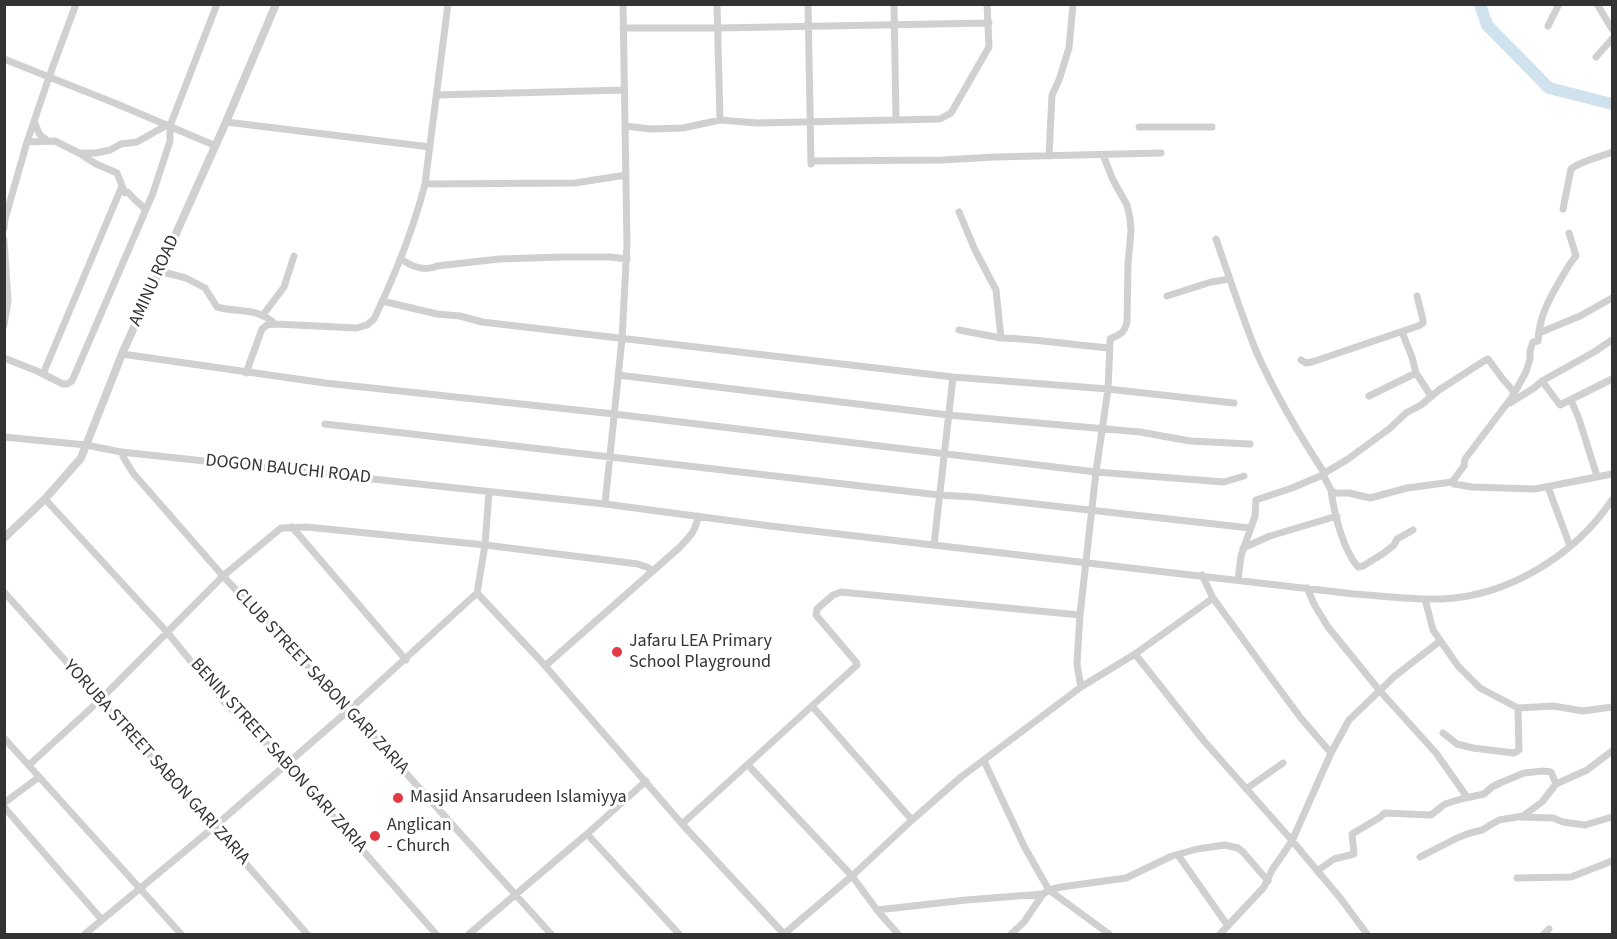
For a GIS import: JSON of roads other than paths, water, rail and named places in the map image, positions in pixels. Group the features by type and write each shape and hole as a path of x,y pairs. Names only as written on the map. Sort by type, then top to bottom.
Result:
{"street":[{"path":"4,228 27,142 76,4"},
{"path":"4,358 63,384 72,381 153,193 170,141 169,126 218,4"},
{"name":"AMINU ROAD","path":"4,538 45,499 81,458 122,354 216,146 276,4"},
{"path":"246,373 262,329 267,325 357,328 367,325 374,319 401,259 419,209 425,184 448,4"},
{"path":"605,504 622,339 627,259 623,4"},
{"path":"717,4 720,120"},
{"path":"808,4 811,162 1161,153"},
{"path":"894,4 896,119"},
{"path":"624,126 651,129 683,128 720,120 757,123 940,119 951,113 989,47 987,4"},
{"path":"1049,156 1052,95 1069,48 1073,4"},
{"path":"1548,26 1559,4"},
{"path":"1597,4 1612,28"},
{"path":"623,28 989,23"},
{"path":"1596,57 1612,39"},
{"path":"4,60 216,146"},
{"path":"437,95 624,90"},
{"path":"34,122 40,135 48,141"},
{"path":"226,122 430,147"},
{"path":"79,153 96,153 110,150 121,144 137,142 169,126"},
{"path":"1139,127 1212,128"},
{"path":"27,142 55,141 96,164 114,171 120,177 123,190 43,374"},
{"path":"1563,209 1570,169 1581,162 1612,152"},
{"path":"1081,687 1077,664 1084,563 1108,389 1110,339 1122,333 1127,322 1131,231 1127,205 1113,180 1103,155"},
{"path":"425,184 575,183 626,175"},
{"path":"123,190 145,209"},
{"path":"959,212 975,250 996,290 1001,338"},
{"path":"1452,482 1464,466 1464,459 1508,404 1526,372 1533,342 1538,341 1543,312 1569,264 1576,256 1569,233"},
{"path":"1216,239 1256,351 1278,396 1331,490 1341,532 1350,555 1358,567 1384,553 1397,539 1413,530"},
{"path":"4,240 8,301 4,325"},
{"path":"263,315 284,287 294,256"},
{"path":"401,259 412,268 433,268 499,259 575,257 627,259"},
{"path":"159,271 186,278 205,288 217,307 263,315 275,324"},
{"path":"1167,296 1211,282 1230,279"},
{"path":"1301,360 1306,363 1312,362 1423,323 1417,296"},
{"path":"1539,333 1580,316 1612,298"},
{"path":"382,301 482,322 622,339 953,377 1108,389 1234,404"},
{"path":"959,330 1001,338 1109,348"},
{"path":"1402,332 1416,373 1431,396"},
{"path":"1508,404 1612,340"},
{"path":"122,354 246,373 614,414 1096,472 1224,482 1244,476"},
{"path":"1238,580 1243,548 1255,516 1256,500 1292,488 1323,474 1348,459 1389,429 1406,413 1421,405 1468,370 1488,359 1514,392"},
{"path":"1370,396 1416,373"},
{"path":"618,375 948,415 1140,432 1190,441 1250,444"},
{"path":"934,544 953,377"},
{"path":"1542,381 1560,405 1612,379"},
{"path":"1571,400 1597,476"},
{"path":"325,424 939,495 1250,528"},
{"name":"DOGON BAUCHI ROAD","path":"4,437 86,445 122,452 605,504 1084,563 1425,599 1465,597 1529,574 1552,560 1589,530 1612,500"},
{"name":"CLUB STREET SABON GARI ZARIA","path":"122,452 133,472 223,576 349,710 551,934"},
{"path":"1331,490 1335,493 1349,493 1371,498 1407,488 1452,482 1472,487 1535,489 1612,474"},
{"path":"1548,487 1570,546"},
{"path":"85,934 287,764 406,660 477,593 485,545 489,492"},
{"name":"BENIN STREET SABON GARI ZARIA","path":"45,499 167,632 224,702 287,764 436,934"},
{"path":"545,666 680,547 697,527 698,516"},
{"path":"1243,548 1270,536 1337,516"},
{"path":"292,527 406,660"},
{"path":"29,765 100,700 223,576 280,528 307,527 485,545 639,564 649,568 651,572"},
{"path":"1202,575 1213,598 1300,717 1331,753"},
{"path":"1307,588 1325,622 1380,691 1436,753 1467,798"},
{"name":"YORUBA STREET SABON GARI ZARIA","path":"4,592 307,934"},
{"path":"477,593 545,666 682,824 784,934 961,777 1081,687 1135,654 1213,598"},
{"path":"682,824 856,665 856,662 816,615 817,609 836,593 1080,615"},
{"path":"1425,599 1433,630 1458,666 1480,688 1518,708 1560,706 1583,711 1612,707"},
{"path":"1220,934 1268,881 1272,870 1292,841 1331,753 1349,720 1413,662 1440,641"},
{"path":"1135,654 1204,741 1292,841 1367,934"},
{"path":"812,706 912,820"},
{"path":"1443,733 1457,744 1514,753 1519,750 1520,743 1518,708"},
{"path":"4,738 182,934"},
{"path":"1420,857 1457,838 1482,830 1499,820 1523,816 1542,802 1556,784 1587,770 1612,751"},
{"path":"984,761 1046,892 1109,934"},
{"path":"1246,789 1284,763"},
{"path":"748,765 852,876 898,934"},
{"path":"1317,871 1334,859 1354,854 1352,834 1385,813 1431,815 1445,804 1484,794 1492,787 1524,773 1551,772 1556,784"},
{"path":"39,777 4,805 102,920"},
{"path":"469,934 646,781"},
{"path":"1518,817 1553,818 1585,825 1612,816"},
{"path":"587,834 679,934"},
{"path":"877,910 1046,892 1061,887 1126,878 1178,855 1197,849 1226,845 1243,852 1268,881"},
{"path":"1178,855 1228,927"},
{"path":"1517,878 1571,877 1612,861"},
{"path":"1011,934 1024,922 1046,892"}],"waterway":[{"path":"1480,4 1487,25 1549,88 1612,104"}],"place":[{"name":"Jafaru LEA Primary School Playground","path":"617,652"},
{"name":"Masjid Ansarudeen Islamiyya","path":"398,798"},
{"name":"Anglican - Church","path":"375,836"}]}
